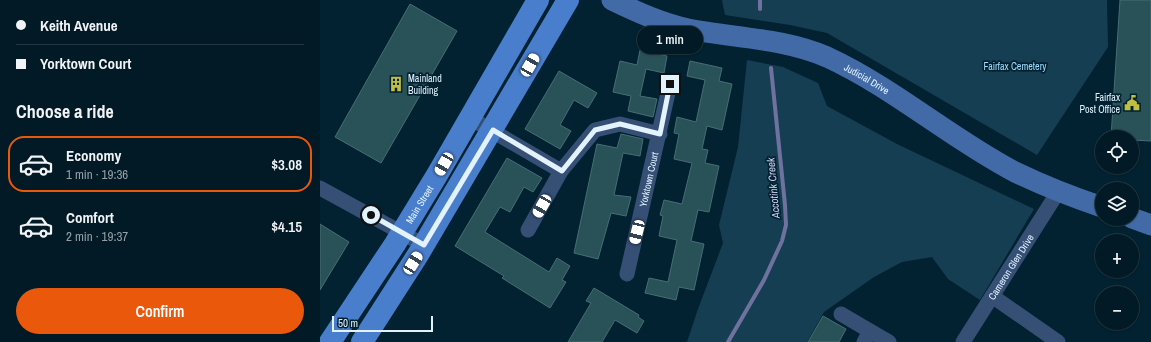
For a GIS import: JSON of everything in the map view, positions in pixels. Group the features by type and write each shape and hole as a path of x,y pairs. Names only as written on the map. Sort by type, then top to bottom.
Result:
{"main road":[{"name":"Main Street","path":"330,342 402,233 538,0"},
{"path":"362,342 424,245 493,130 568,0"}],"street":[{"name":"Judicial Drive","path":"612,0 665,23 688,29 781,43 827,57 868,79 1014,171 1058,192 1095,204"},
{"name":"Yorktown Court","path":"627,274 660,134 670,84"},
{"path":"470,118 562,171"},
{"path":"528,230 562,171 595,130 620,124 660,134"},
{"path":"320,188 424,245"},
{"name":"Cameron Glen Drive","path":"963,342 1058,192"},
{"path":"1139,221 1151,225"},
{"path":"992,296 1058,342"},
{"path":"840,314 867,336 889,342"}],"green space":[{"name":"Fairfax Cemetery","path":"722,0 1107,0 1108,47 1037,155 827,33 790,25 725,15"},
{"path":"747,60 783,67 818,83 827,106 897,144 1034,209 980,300 948,279 932,257 902,262 874,277 824,312 807,342 687,342 723,243 719,225 738,147"}],"building":[{"path":"1120,0 1151,0 1151,141 1139,140 1139,130 1111,130"},
{"name":"Mainland Building","path":"410,4 457,31 381,163 335,137"},
{"path":"640,50 667,56 664,73 646,69 640,96 657,99 653,117 628,111 631,96 613,92 620,61 637,65"},
{"path":"690,61 722,68 719,81 732,84 722,130 707,126 702,149 708,150 705,163 719,166 709,212 698,210 691,241 704,244 694,290 679,287 676,300 645,293 649,278 668,282 677,240 659,236 663,216 660,215 664,200 682,204 692,163 674,159 679,134 674,133 677,117 696,122 705,80 687,76"},
{"path":"559,71 597,93 588,108 574,100 560,125 571,131 560,149 525,129"},
{"path":"621,134 643,139 640,156 623,153 614,195 631,197 626,216 611,213 598,259 574,253 597,144 617,148"},
{"path":"507,158 542,178 533,192 524,187 510,212 500,207 485,232 549,272 557,258 570,266 562,280 566,282 550,308 502,278 504,276 455,246"},
{"path":"320,224 349,242 320,290"},
{"path":"594,288 639,315 638,317 644,321 637,333 615,320 602,342 568,342 591,303 586,301"},
{"path":"823,316 846,329 839,342 808,342"}],"waterway":[{"name":"Accotink Creek","path":"760,0 760,9"},
{"name":"Accotink Creek","path":"728,342 764,280 782,241 786,225 771,68"}],"place":[{"name":"Mainland Building","path":"396,84"},
{"name":"Fairfax Post Office","path":"1132,103"}],"route":[{"path":"371,215 424,245 493,130 562,171 595,130 620,124 660,134 670,84"}]}
